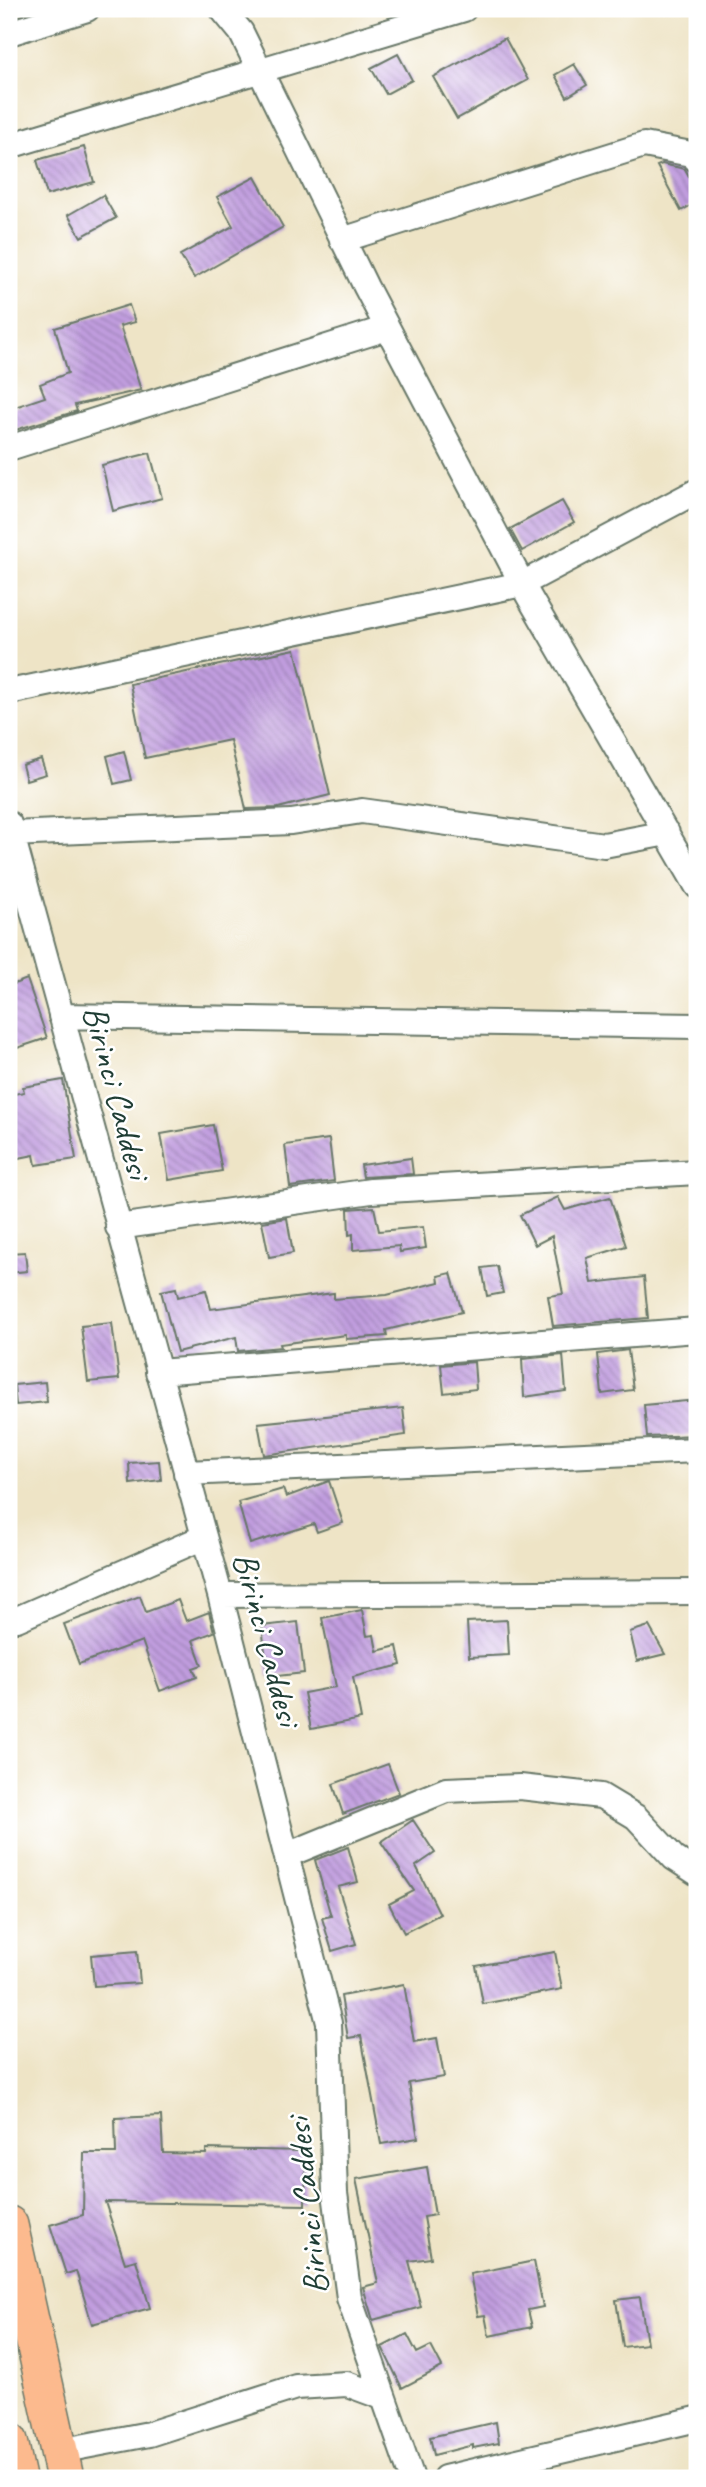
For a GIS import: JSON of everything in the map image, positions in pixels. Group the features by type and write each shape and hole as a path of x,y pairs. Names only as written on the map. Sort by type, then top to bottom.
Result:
{"highway":[{"path":"9,2225 62,2464"}],"street":[{"path":"9,33 87,9"},
{"path":"222,9 241,32 342,240 522,584 697,886"},
{"path":"9,146 464,9"},
{"path":"342,240 644,145 691,153 697,160"},
{"path":"9,448 387,328"},
{"path":"9,692 522,584 697,491"},
{"path":"10,829 291,822 362,811 604,845 667,833"},
{"name":"Birinci Caddesi","path":"10,829 220,1595 329,2023 335,2193 349,2298 412,2478"},
{"path":"61,1016 697,1026"},
{"path":"118,1227 371,1191 697,1172"},
{"path":"158,1372 697,1330"},
{"path":"186,1473 697,1450"},
{"path":"9,1618 17,1619 204,1537"},
{"path":"220,1595 697,1592"},
{"path":"287,1855 446,1790 520,1787 601,1796 636,1817 674,1858 697,1873"},
{"path":"62,2464 296,2387 347,2384 382,2397"},
{"path":"445,2478 697,2419"}],"building":[{"path":"505,38 528,80 457,119 433,77"},
{"path":"398,54 412,80 386,94 371,68"},
{"path":"574,64 587,85 567,97 555,75"},
{"path":"84,147 94,182 47,195 37,160"},
{"path":"662,164 685,169 697,191 697,202 681,211 657,166"},
{"path":"255,177 283,227 194,278 180,255 233,226 217,197"},
{"path":"103,195 116,218 81,237 68,215"},
{"path":"129,305 135,322 120,326 141,390 75,405 77,411 9,432 9,409 45,397 40,384 68,373 55,328"},
{"path":"150,453 162,498 113,511 102,465"},
{"path":"562,501 574,522 522,551 510,529"},
{"path":"295,649 330,795 278,808 246,809 230,740 145,758 130,684"},
{"path":"124,751 131,780 114,784 107,756"},
{"path":"41,759 46,774 26,780 22,765"},
{"path":"27,979 47,1038 14,1049 14,1046 9,1047 9,986"},
{"path":"63,1080 76,1159 36,1165 34,1155 9,1160 9,1095 24,1092 23,1087"},
{"path":"213,1125 222,1171 169,1180 161,1134"},
{"path":"329,1139 334,1181 290,1187 285,1145"},
{"path":"411,1158 413,1174 363,1177 361,1165"},
{"path":"558,1197 565,1210 610,1197 626,1246 587,1258 592,1283 644,1277 648,1318 553,1326 548,1296 563,1294 552,1236 535,1245 520,1215"},
{"path":"374,1207 379,1231 423,1227 426,1248 400,1252 399,1246 353,1250 353,1234 349,1235 348,1209"},
{"path":"287,1218 293,1253 269,1257 262,1222"},
{"path":"25,1252 27,1271 9,1273 9,1253"},
{"path":"497,1266 503,1293 487,1296 482,1268"},
{"path":"451,1273 462,1312 386,1330 387,1336 346,1339 346,1335 280,1344 281,1347 238,1351 236,1337 177,1352 161,1291 176,1288 178,1297 206,1290 211,1309 334,1293 334,1299 387,1295 439,1282 438,1276"},
{"path":"112,1323 119,1379 88,1382 81,1326"},
{"path":"628,1350 633,1390 602,1394 598,1354"},
{"path":"563,1355 566,1391 524,1397 522,1359"},
{"path":"474,1362 476,1389 444,1393 441,1365"},
{"path":"45,1382 47,1402 16,1405 14,1385"},
{"path":"697,1400 697,1435 647,1437 644,1405"},
{"path":"403,1408 406,1435 264,1455 258,1423"},
{"path":"159,1461 161,1480 130,1484 129,1463"},
{"path":"329,1481 343,1523 317,1532 314,1524 250,1544 238,1502 283,1489 286,1497"},
{"path":"140,1596 146,1612 178,1600 186,1621 209,1612 214,1632 193,1640 202,1665 193,1668 197,1677 160,1691 142,1641 79,1664 64,1624"},
{"path":"362,1610 367,1636 374,1635 377,1651 397,1646 401,1665 353,1677 361,1719 311,1729 304,1693 336,1687 322,1618"},
{"path":"507,1620 509,1655 469,1657 467,1622"},
{"path":"298,1622 304,1673 268,1677 262,1626"},
{"path":"649,1626 665,1654 637,1661 630,1632"},
{"path":"388,1764 399,1793 343,1814 333,1784"},
{"path":"413,1820 435,1853 416,1866 440,1914 404,1933 389,1904 414,1891 381,1842"},
{"path":"348,1847 358,1882 338,1887 356,1944 332,1951 322,1918 331,1916 315,1860"},
{"path":"137,1951 140,1983 94,1986 91,1955"},
{"path":"555,1952 562,1989 483,2004 476,1966"},
{"path":"404,1984 414,2042 437,2038 444,2077 409,2083 418,2138 381,2144 361,2036 348,2038 341,1996"},
{"path":"161,2116 163,2153 206,2154 206,2149 306,2151 305,2205 105,2202 125,2263 136,2260 150,2308 92,2324 76,2271 66,2274 50,2225 83,2215 84,2153 116,2153 115,2118"},
{"path":"427,2167 435,2215 424,2217 431,2258 409,2261 421,2307 373,2320 363,2287 378,2283 356,2179"},
{"path":"534,2261 543,2307 528,2310 532,2327 489,2336 485,2315 478,2316 470,2274"},
{"path":"640,2297 647,2344 623,2347 616,2300"},
{"path":"407,2334 417,2353 431,2346 442,2367 402,2388 382,2347"},
{"path":"496,2422 499,2443 473,2448 473,2445 434,2455 430,2437"}]}
